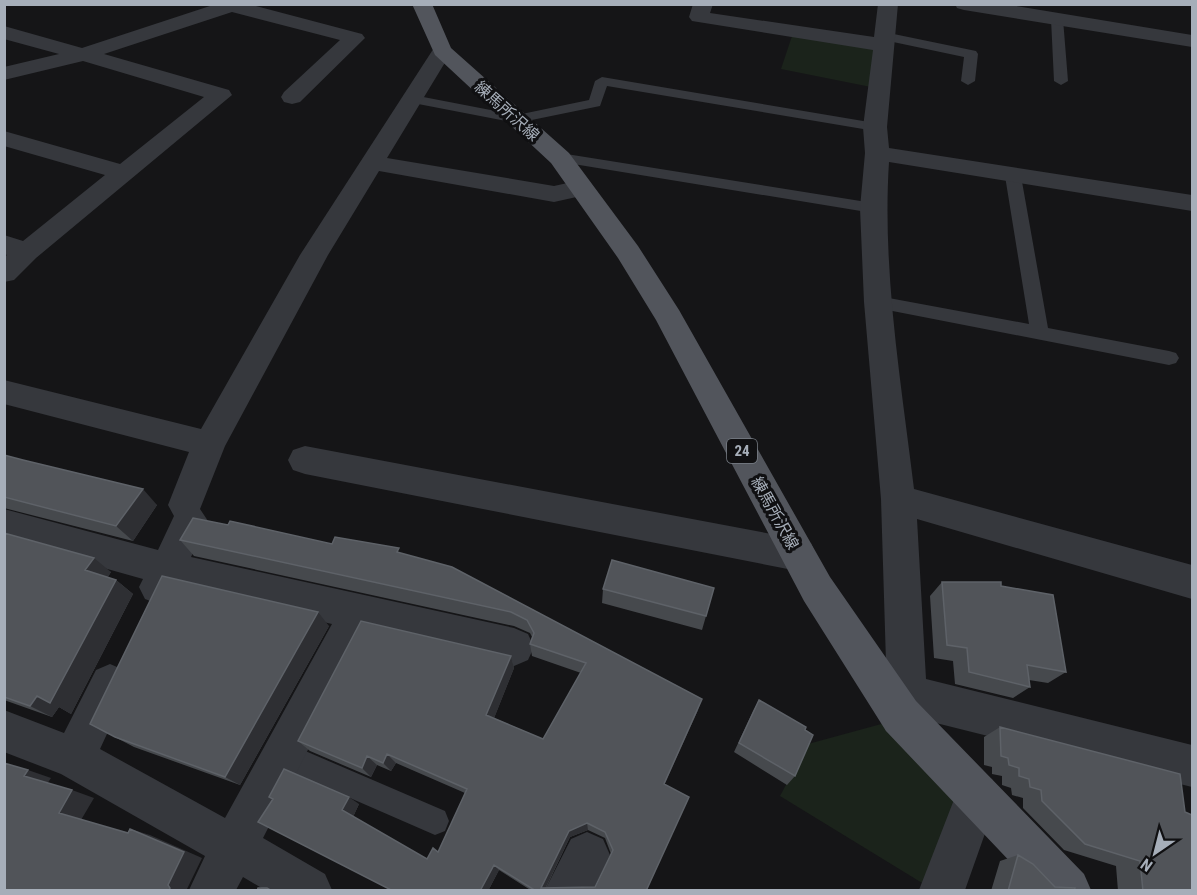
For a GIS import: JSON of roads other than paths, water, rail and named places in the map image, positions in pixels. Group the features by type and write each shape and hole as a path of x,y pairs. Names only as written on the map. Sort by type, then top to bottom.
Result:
{"main road":[{"name":"練馬所沢線","path":"422,4 442,51 560,158 628,252 669,317 817,589 904,706 977,794 1068,891"}],"street":[{"path":"703,4 699,17 883,40"},
{"path":"888,4 883,40 873,208 878,302 898,499 904,706 1192,766"},
{"path":"4,74 80,56 234,5 355,38 292,97"},
{"path":"973,5 1192,41"},
{"path":"4,32 80,56 221,95 124,173 15,248 4,273"},
{"path":"74,758 166,569 188,513 209,444 314,255 374,163 442,51"},
{"path":"4,138 124,173"},
{"path":"876,140 1013,176 1192,203"},
{"path":"374,163 554,194 581,188"},
{"path":"4,392 209,444"},
{"path":"305,460 798,555"},
{"path":"898,499 1192,582"},
{"path":"4,524 166,569 514,647"},
{"path":"212,891 358,613"},
{"path":"6,736 74,758 309,891"},
{"path":"942,891 977,794"}],"lane":[{"path":"1056,19 1061,81"},
{"path":"883,40 970,54 968,81"},
{"path":"413,99 517,119 594,103 602,81 876,140"},
{"path":"560,158 873,208"},
{"path":"1013,176 1039,331"},
{"path":"878,302 1039,331 1169,358"},
{"path":"282,754 435,821"}]}
